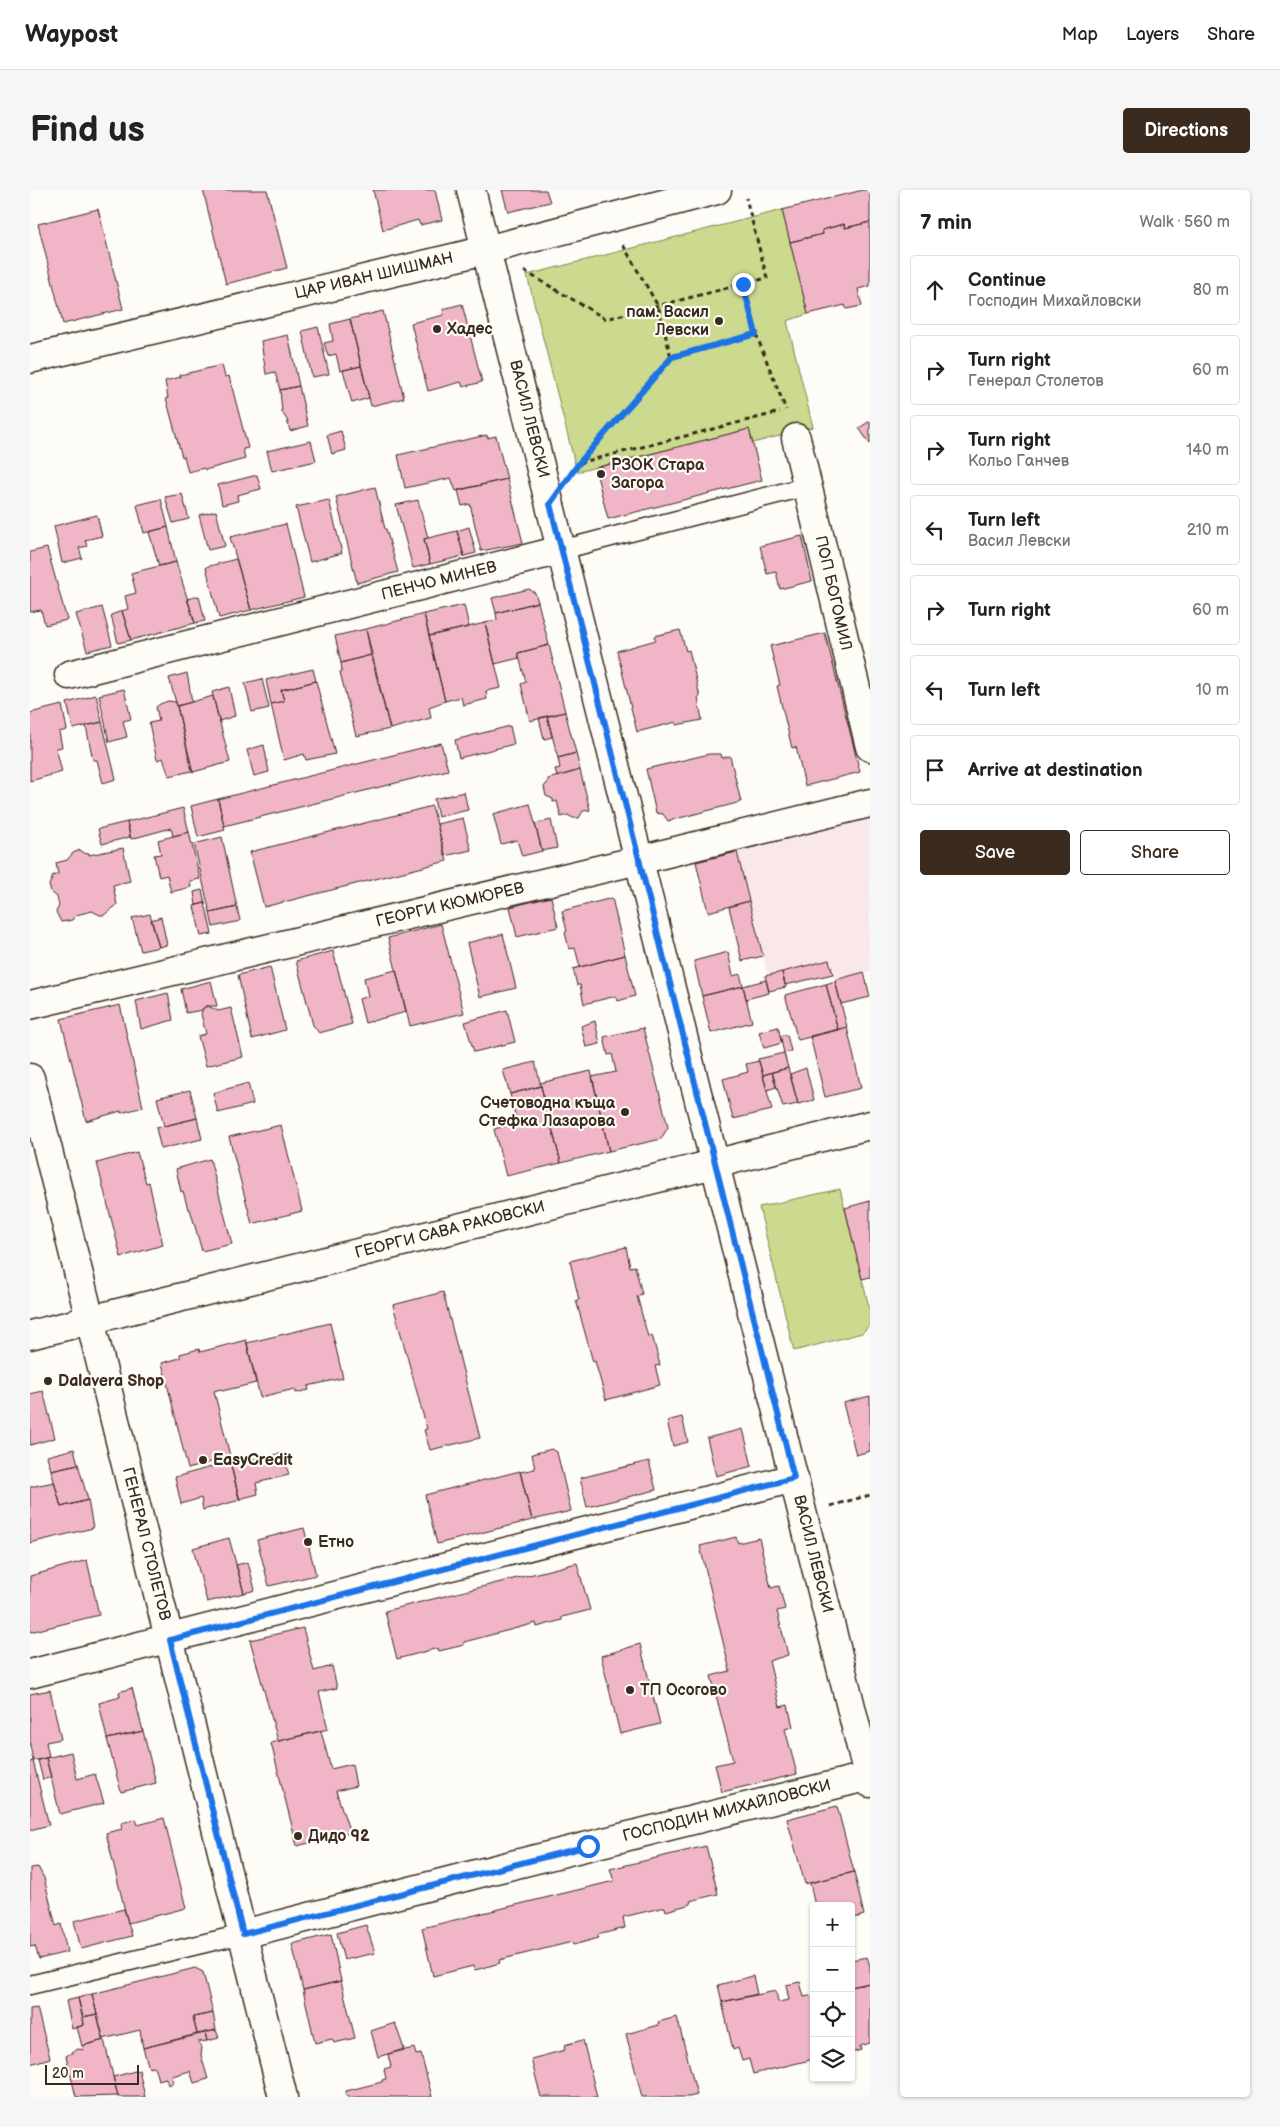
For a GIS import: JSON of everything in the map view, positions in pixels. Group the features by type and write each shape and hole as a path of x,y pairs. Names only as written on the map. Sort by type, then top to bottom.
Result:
{"street":[{"name":"ВАСИЛ ЛЕВСКИ","path":"471,190 869,1779"},
{"name":"ЦАР ИВАН ШИШМАН","path":"30,359 486,250 717,190"},
{"name":"ПОП БОГОМИЛ","path":"796,438 870,747"},
{"name":"ПЕНЧО МИНЕВ","path":"69,676 561,550"},
{"name":"ГЕОРГИ КЮМЮРЕВ","path":"30,1005 870,803"},
{"name":"ГЕНЕРАЛ СТОЛЕТОВ","path":"30,1078 283,2097"},
{"name":"ГЕОРГИ САВА РАКОВСКИ","path":"30,1335 870,1125"},
{"path":"30,1674 170,1640 794,1478"},
{"name":"ГОСПОДИН МИХАЙЛОВСКИ","path":"243,1934 488,1870 869,1779"}],"lane":[{"name":"ПЕНЧО МИНЕВ","path":"561,550 808,486"},
{"name":"ГОСПОДИН МИХАЙЛОВСКИ","path":"30,1985 243,1934"}],"path":[{"path":"486,250 606,320 766,278 744,190"},
{"path":"608,218 658,306 672,357"},
{"path":"579,463 786,410 756,334 743,284"},
{"path":"550,504 579,463 672,357 756,334"},
{"path":"803,1513 870,1495"}],"shaded area":[{"path":"870,819 870,971 835,980 829,960 768,976 737,852"}],"green space":[{"path":"782,210 808,314 787,321 813,427 753,443 749,429 577,472 527,275"},
{"path":"840,1189 870,1311 870,1325 862,1333 794,1351 759,1207"}],"building":[{"path":"203,190 267,190 287,268 226,284"},
{"path":"373,190 435,190 442,220 420,225 418,220 383,230"},
{"path":"502,190 546,190 550,202 508,212"},
{"path":"863,190 870,190 870,222 845,228 844,224 822,230 823,234 790,242 782,210"},
{"path":"98,209 123,309 63,324 38,224"},
{"path":"870,222 870,286 858,289 862,306 846,309 845,305 808,314 790,242 823,234 822,230 844,224 845,228"},
{"path":"462,304 482,382 463,387 461,382 428,391 411,323 444,315 443,309"},
{"path":"383,311 404,398 371,406 350,319"},
{"path":"350,319 361,366 340,371 336,354 328,356 324,343 333,341 330,324"},
{"path":"318,327 329,374 312,377 302,331"},
{"path":"288,335 299,386 280,390 275,372 266,374 261,341"},
{"path":"222,365 225,377 229,376 248,448 243,449 245,459 205,470 204,468 188,472 166,398 168,398 165,381 181,377 180,375"},
{"path":"361,366 369,398 352,403 343,370"},
{"path":"299,386 308,426 290,431 287,420 282,412 280,390"},
{"path":"870,421 870,444 859,428"},
{"path":"749,429 762,480 608,519 595,468"},
{"path":"341,431 346,450 332,454 327,435"},
{"path":"487,435 487,438 496,436 507,479 456,491 451,478 405,488 398,455"},
{"path":"311,441 316,461 272,471 267,451"},
{"path":"257,475 261,489 237,495 238,501 222,505 218,485"},
{"path":"507,479 523,543 481,551 470,504 462,506 458,490"},
{"path":"375,487 398,572 357,583 336,497"},
{"path":"182,494 189,519 173,523 165,497"},
{"path":"161,499 168,527 144,533 137,505"},
{"path":"329,500 342,553 310,562 296,507"},
{"path":"418,500 428,538 424,539 430,564 413,568 396,505"},
{"path":"216,511 225,546 208,550 199,515"},
{"path":"97,515 102,536 85,540 87,546 79,548 82,558 62,563 54,526"},
{"path":"286,524 304,597 251,610 230,537"},
{"path":"168,527 176,562 159,566 149,532"},
{"path":"469,527 476,553 464,556 457,531"},
{"path":"457,531 464,556 430,564 424,539"},
{"path":"802,536 812,581 780,589 776,572 767,574 760,546"},
{"path":"47,548 67,620 45,625 41,610 30,612 30,552"},
{"path":"236,559 251,610 219,618 206,567"},
{"path":"176,562 195,623 131,640 122,611 128,609 125,596 136,593 131,573"},
{"path":"529,589 535,593 538,602 496,613 492,598"},
{"path":"199,596 205,621 195,623 187,599"},
{"path":"538,602 549,645 518,653 519,658 495,664 485,623 497,620 496,613"},
{"path":"464,605 469,627 429,636 424,614"},
{"path":"102,607 112,645 87,651 76,614"},
{"path":"122,611 131,640 118,643 111,615"},
{"path":"424,614 445,701 429,707 431,718 390,729 366,629"},
{"path":"485,623 501,688 486,691 487,699 463,705 461,697 445,701 429,636"},
{"path":"366,629 371,655 341,663 335,636"},
{"path":"680,630 686,651 689,650 700,697 698,698 702,720 676,725 676,722 637,732 617,651 656,640 654,636"},
{"path":"825,633 860,772 805,786 796,747 792,748 777,686 780,685 770,646"},
{"path":"549,645 565,712 530,721 521,684 526,682 518,653"},
{"path":"371,655 390,729 356,736 340,672 342,671 341,663"},
{"path":"313,669 316,681 281,690 284,701 271,704 266,680"},
{"path":"187,673 192,702 177,706 169,678"},
{"path":"262,679 269,708 252,712 245,683"},
{"path":"316,681 335,754 306,760 304,754 284,760 271,704 284,701 281,690"},
{"path":"229,687 235,716 219,721 212,692"},
{"path":"124,689 131,719 123,721 127,737 109,742 99,695"},
{"path":"96,695 102,722 73,729 67,703"},
{"path":"213,696 230,762 193,772 177,706"},
{"path":"168,701 176,702 192,771 169,776 163,758 157,760 149,723 159,721 156,707"},
{"path":"62,705 67,730 59,732 62,747 56,748 62,772 30,781 30,713"},
{"path":"565,712 576,753 558,758 547,716"},
{"path":"547,716 552,737 544,739 539,718"},
{"path":"102,722 116,779 103,783 97,760 93,760 86,726"},
{"path":"510,726 514,744 459,758 455,740"},
{"path":"441,743 448,770 224,826 218,799"},
{"path":"264,745 269,772 254,776 247,750"},
{"path":"576,753 580,770 557,777 555,769 560,768 558,758"},
{"path":"709,754 721,754 722,758 730,756 741,802 668,821 663,814 656,813 646,769"},
{"path":"580,770 590,810 583,811 579,818 573,818 568,815 561,817 557,801 553,802 553,799 546,796 544,787 548,779"},
{"path":"464,792 468,810 438,817 434,799"},
{"path":"218,799 225,830 198,837 191,806"},
{"path":"530,804 542,851 522,856 517,840 501,844 493,814"},
{"path":"432,806 447,861 264,907 250,852"},
{"path":"183,808 189,832 173,836 171,828 131,839 127,822"},
{"path":"463,818 471,850 445,856 437,824"},
{"path":"551,820 557,848 542,851 535,824"},
{"path":"127,822 130,837 102,844 98,829"},
{"path":"189,832 200,879 190,881 191,887 171,892 167,875 159,877 154,855 161,854 158,840"},
{"path":"222,837 237,907 210,913 194,844"},
{"path":"123,848 130,881 113,885 117,905 104,915 92,911 76,915 72,920 61,922 56,912 59,906 57,897 51,892 49,885 52,876 58,874 56,863 67,860 73,853 80,850 86,854 89,853 89,855"},
{"path":"737,852 749,901 708,912 696,862"},
{"path":"202,890 205,903 196,905 194,892"},
{"path":"551,897 558,927 517,937 510,907"},
{"path":"612,898 625,955 580,967 575,948 569,949 562,911"},
{"path":"749,901 763,956 742,961 729,907"},
{"path":"205,903 212,934 201,936 194,906"},
{"path":"237,907 240,921 213,927 210,913"},
{"path":"150,914 159,947 141,951 132,918"},
{"path":"161,917 167,945 159,947 151,920"},
{"path":"441,924 464,1013 410,1026 388,938"},
{"path":"503,934 516,988 480,997 467,943"},
{"path":"333,951 352,1024 319,1033 313,1025 296,961"},
{"path":"728,952 733,976 740,974 743,986 702,996 694,961"},
{"path":"625,955 635,996 618,1001 616,996 584,1004 580,985 577,985 573,969"},
{"path":"829,960 833,974 785,985 782,972"},
{"path":"270,967 285,1030 252,1039 238,975"},
{"path":"396,970 406,1012 365,1023 359,999 368,996 364,978"},
{"path":"782,972 786,987 769,991 765,976"},
{"path":"864,972 870,997 841,1004 835,980"},
{"path":"766,980 769,993 746,999 743,986"},
{"path":"211,981 217,1006 206,1006 202,1010 186,1013 181,989"},
{"path":"835,981 847,1027 838,1030 826,984"},
{"path":"826,984 838,1030 798,1040 785,995"},
{"path":"743,986 752,1022 711,1033 702,996"},
{"path":"168,993 173,1020 141,1029 136,1001"},
{"path":"120,1005 143,1107 86,1121 61,1019"},
{"path":"208,1006 218,1011 231,1008 243,1057 206,1066 198,1036 206,1034 201,1014 203,1008"},
{"path":"507,1010 515,1042 474,1052 465,1022"},
{"path":"595,1021 600,1044 586,1047 581,1026"},
{"path":"778,1027 782,1043 764,1048 759,1032"},
{"path":"847,1027 861,1088 825,1097 810,1036"},
{"path":"643,1028 668,1127 661,1139 609,1151 592,1077 616,1072 612,1054 608,1055 604,1037"},
{"path":"787,1035 791,1051 784,1053 780,1036"},
{"path":"784,1053 788,1068 763,1075 758,1059"},
{"path":"759,1061 772,1110 733,1119 723,1079 748,1072 746,1064"},
{"path":"535,1062 541,1086 510,1094 503,1070"},
{"path":"788,1068 798,1104 783,1107 772,1072"},
{"path":"806,1068 814,1100 798,1104 790,1074"},
{"path":"591,1071 609,1151 561,1163 540,1083"},
{"path":"772,1072 776,1087 767,1090 763,1075"},
{"path":"248,1083 253,1104 218,1113 213,1093"},
{"path":"541,1086 561,1163 506,1176 494,1129 517,1123 510,1094"},
{"path":"190,1090 197,1118 164,1126 157,1098"},
{"path":"197,1118 202,1139 161,1149 156,1128"},
{"path":"281,1125 302,1211 252,1224 229,1137"},
{"path":"137,1152 146,1183 149,1182 163,1245 121,1257 97,1163"},
{"path":"210,1159 232,1244 202,1251 190,1209 188,1209 183,1191 181,1192 176,1169"},
{"path":"870,1201 870,1277 862,1279 845,1208"},
{"path":"626,1247 630,1267 635,1266 642,1294 637,1296 648,1337 652,1335 660,1365 655,1366 660,1385 606,1400 595,1361 593,1362 576,1300 579,1300 570,1261"},
{"path":"443,1292 480,1438 430,1450 424,1430 427,1429 393,1305"},
{"path":"330,1323 343,1378 308,1386 309,1390 296,1393 295,1389 260,1397 247,1343"},
{"path":"246,1340 256,1383 214,1391 230,1456 188,1469 162,1363 180,1358 180,1354 199,1349 200,1352"},
{"path":"43,1391 55,1438 30,1445 30,1394"},
{"path":"870,1396 870,1451 856,1455 843,1403"},
{"path":"682,1417 688,1442 673,1446 667,1421"},
{"path":"743,1429 752,1466 716,1476 707,1438"},
{"path":"74,1449 78,1464 51,1470 47,1456"},
{"path":"552,1449 557,1452 571,1511 532,1520 520,1472 535,1469 532,1454"},
{"path":"283,1453 289,1475 256,1483 258,1494 239,1499 230,1462 245,1459 245,1461"},
{"path":"649,1461 656,1490 587,1507 580,1478"},
{"path":"230,1462 240,1500 203,1510 201,1498 181,1504 175,1477"},
{"path":"78,1464 88,1500 61,1507 51,1470"},
{"path":"520,1471 532,1520 437,1544 425,1495"},
{"path":"54,1482 61,1507 88,1500 93,1528 30,1543 30,1487"},
{"path":"304,1528 316,1575 269,1586 257,1540"},
{"path":"736,1537 738,1543 759,1538 771,1588 779,1586 785,1609 777,1611 788,1655 769,1661 780,1707 788,1705 793,1727 785,1729 797,1774 722,1792 715,1765 733,1761 711,1676 730,1671 700,1546"},
{"path":"229,1538 244,1593 207,1602 193,1548"},
{"path":"87,1560 99,1615 30,1632 30,1576"},
{"path":"248,1562 255,1590 244,1593 236,1565"},
{"path":"577,1563 590,1610 562,1617 562,1620 537,1627 536,1623 464,1642 464,1645 439,1651 438,1648 397,1659 385,1611"},
{"path":"303,1628 314,1671 332,1666 337,1688 319,1692 328,1729 278,1741 250,1640"},
{"name":"ТП Осогово","path":"640,1644 660,1724 620,1734 601,1656"},
{"path":"132,1688 143,1731 107,1739 99,1703 120,1697 119,1692"},
{"path":"50,1690 61,1739 46,1742 49,1757 33,1761 30,1745 30,1694"},
{"path":"143,1731 156,1783 121,1792 107,1739"},
{"path":"321,1731 331,1769 352,1764 356,1786 336,1791 350,1833 297,1846 271,1743"},
{"path":"71,1752 77,1779 95,1774 104,1803 60,1814 46,1758"},
{"path":"46,1758 51,1777 43,1780 38,1760"},
{"path":"33,1761 49,1825 30,1830 30,1762"},
{"path":"837,1806 854,1872 805,1884 787,1819"},
{"path":"164,1818 186,1908 128,1923 106,1833 122,1829 121,1823 136,1819 138,1825"},
{"path":"706,1846 718,1894 690,1901 691,1904 666,1911 665,1907 623,1917 625,1928 597,1935 599,1938 573,1945 572,1942 499,1960 500,1963 475,1970 473,1966 433,1976 422,1928 614,1881 610,1869"},
{"path":"38,1867 44,1878 56,1926 61,1924 67,1952 39,1959 35,1946 30,1947 30,1868"},
{"path":"854,1872 864,1915 855,1918 855,1902 814,1902 810,1883"},
{"path":"124,1909 132,1936 81,1949 74,1921"},
{"path":"366,1925 375,1953 344,1960 337,1933"},
{"path":"331,1934 341,1981 303,1990 292,1944"},
{"path":"867,1957 870,1966 870,1983 855,1986 855,1959"},
{"path":"195,1968 203,1972 213,2013 193,2017 197,2034 143,2048 140,2030 103,2039 92,1994"},
{"path":"753,1976 757,1994 722,2002 718,1985"},
{"path":"341,1981 355,2038 334,2043 332,2039 315,2043 303,1990"},
{"path":"800,1982 804,1997 810,1996 810,2060 753,2074 749,2059 742,2061 738,2048 733,2050 722,2002 776,1991 778,2002 789,2000 786,1985"},
{"path":"870,1983 870,2043 860,2046 861,2050 855,2052 855,1992 855,1986"},
{"path":"92,1994 97,2014 83,2017 78,1998"},
{"path":"78,1998 84,2025 72,2029 66,2001"},
{"path":"37,2008 50,2058 30,2064 30,2009"},
{"path":"213,2013 216,2030 197,2034 193,2017"},
{"path":"97,2014 104,2040 82,2046 77,2027 84,2025 83,2017"},
{"path":"677,2017 697,2095 689,2097 642,2097 626,2034 659,2025 658,2022"},
{"path":"395,2023 404,2049 378,2057 371,2031"},
{"path":"216,2030 219,2038 207,2041 205,2033"},
{"path":"205,2033 207,2041 198,2042 202,2048 201,2055 208,2079 194,2083 190,2071 172,2076 173,2083 168,2085 166,2078 158,2080 154,2066 149,2068 143,2048"},
{"path":"104,2040 118,2096 76,2097 66,2056 78,2049 84,2050 82,2046"},
{"path":"583,2040 597,2097 541,2097 531,2059 565,2050 564,2045"},
{"path":"414,2048 416,2055 421,2054 432,2097 347,2097 346,2091 382,2082 382,2080 386,2079 384,2069 391,2067 388,2054"},
{"path":"139,2070 145,2097 118,2097 113,2077"}],"place":[{"name":"пам. Васил Левски","path":"719,321"},
{"name":"Хадес","path":"437,329"},
{"name":"РЗОК Стара Загора","path":"601,474"},
{"name":"Счетоводна къща Стефка Лазарова","path":"625,1112"},
{"name":"Dalavera Shop","path":"48,1381"},
{"name":"EasyCredit","path":"203,1460"},
{"name":"Етно","path":"308,1542"},
{"name":"ТП Осогово","path":"630,1690"},
{"name":"Дидо 92","path":"298,1836"}],"route":[{"path":"588,1846 243,1934 170,1640 794,1478 550,504 579,463 672,357 756,334 743,284"}]}
